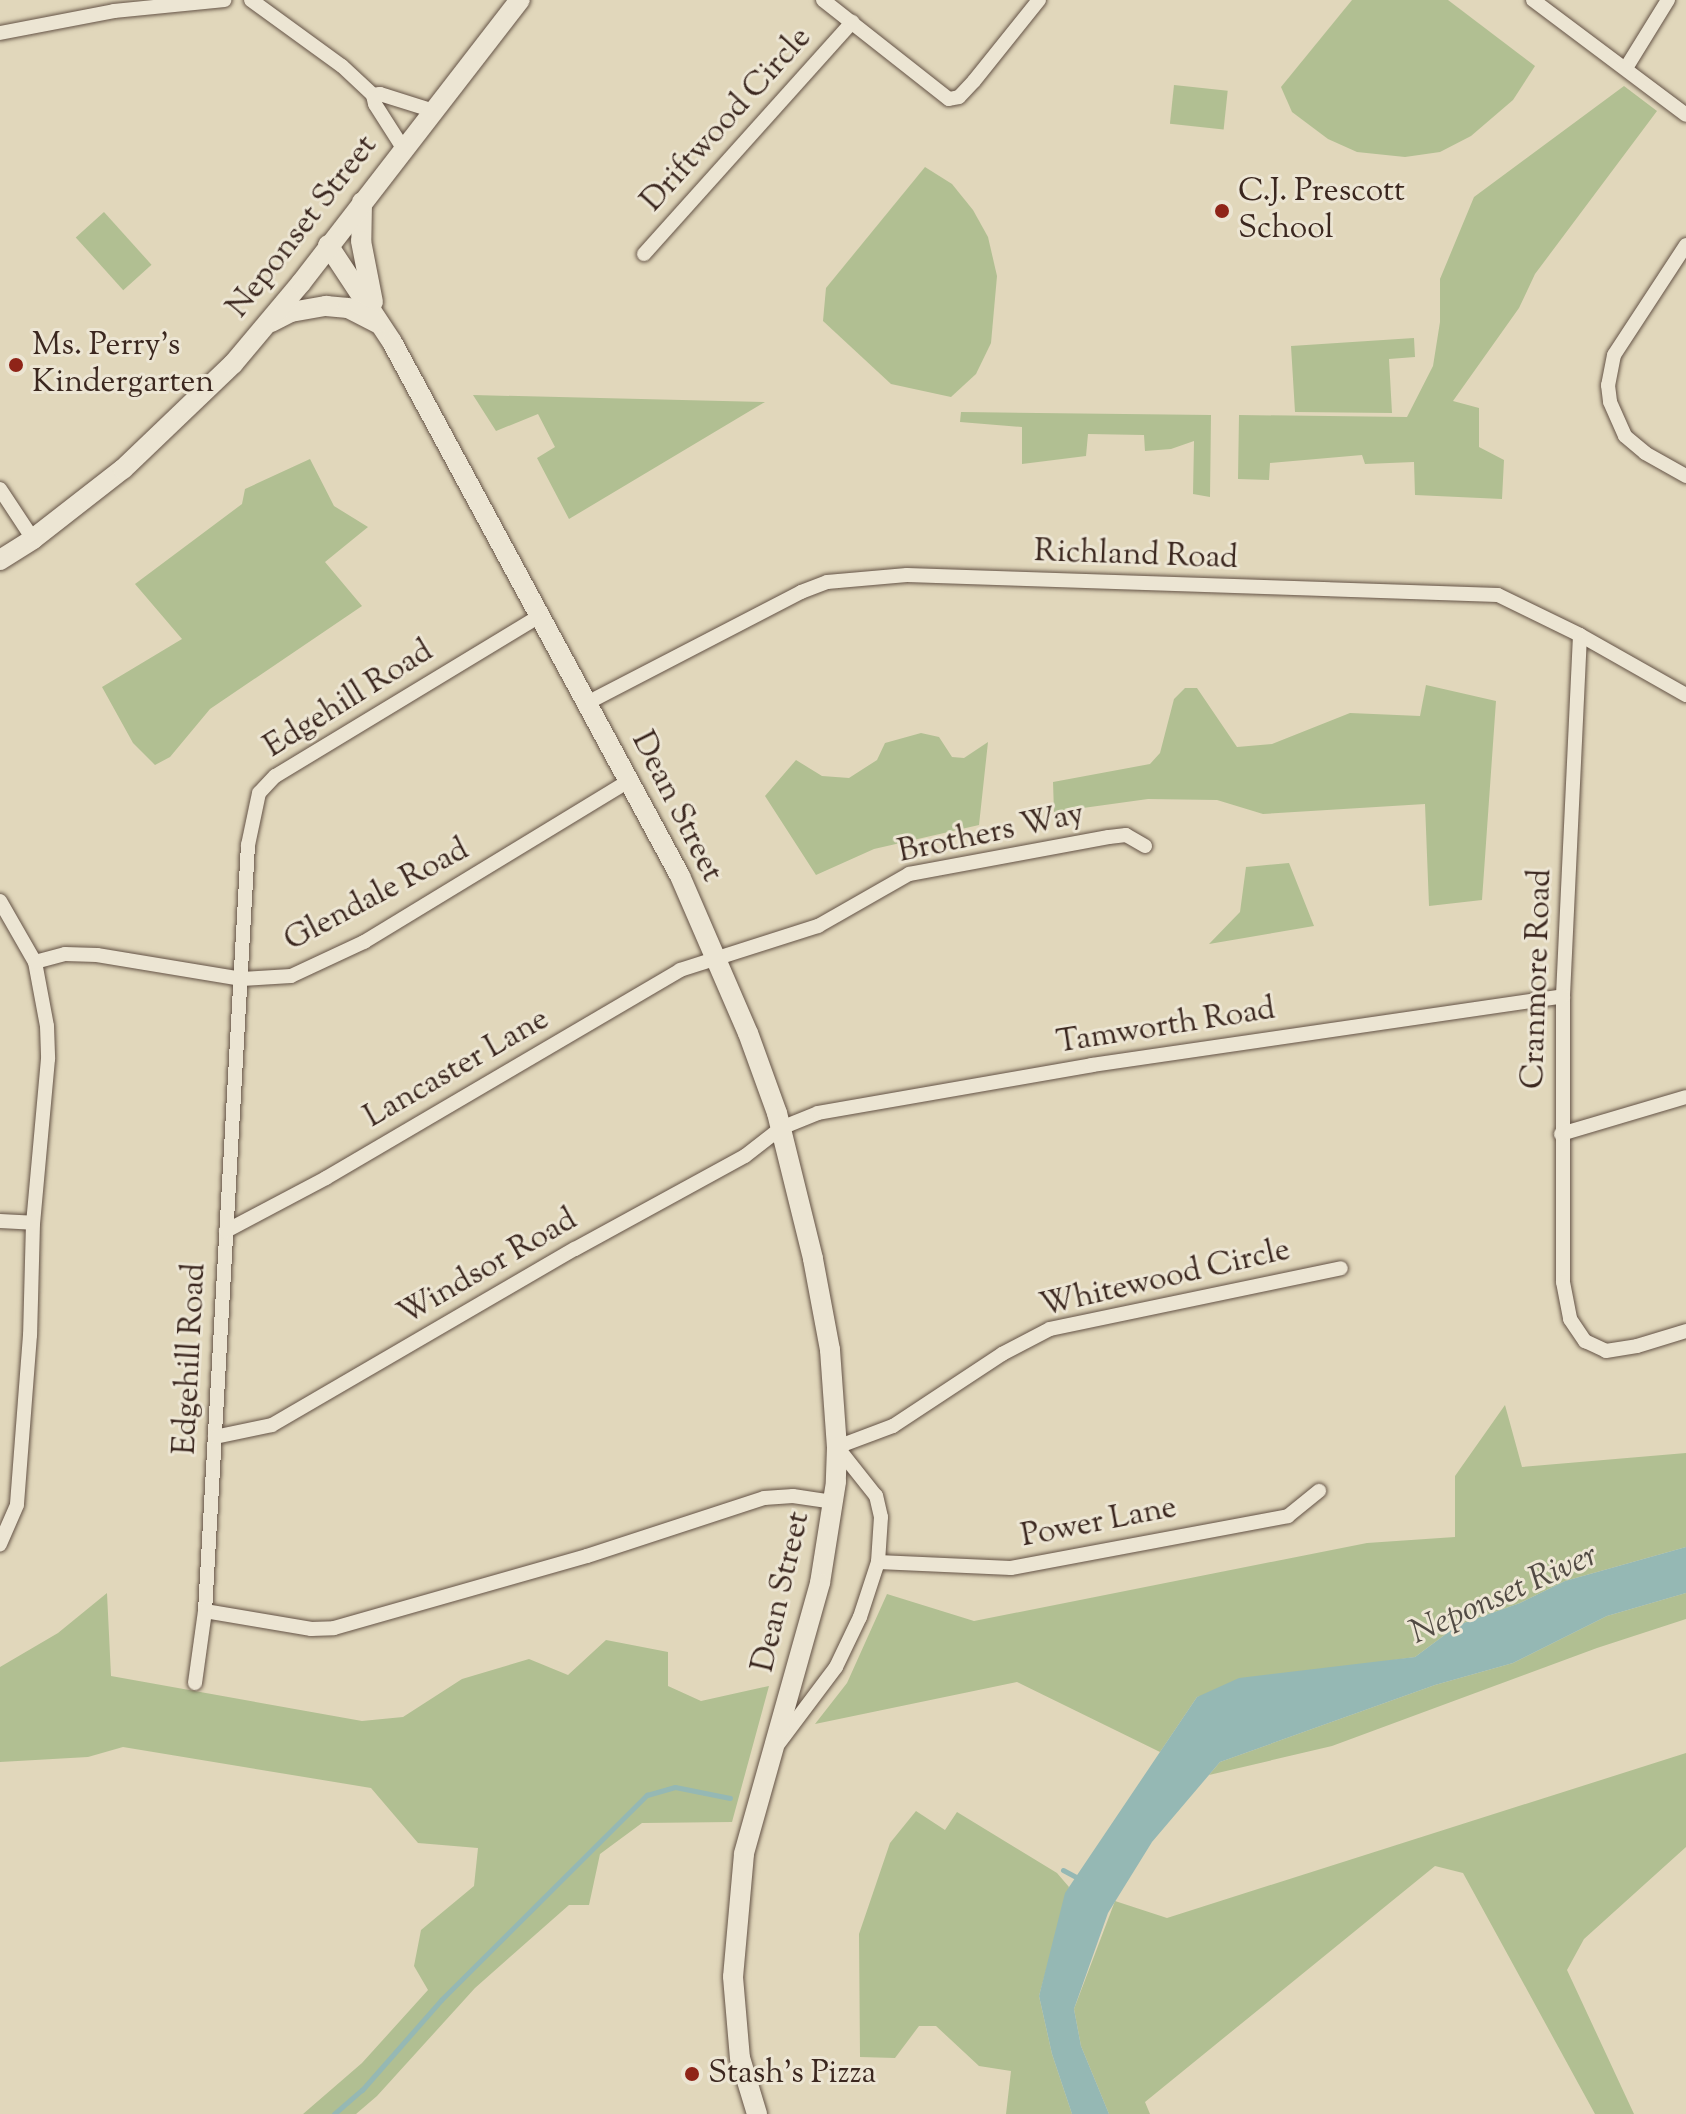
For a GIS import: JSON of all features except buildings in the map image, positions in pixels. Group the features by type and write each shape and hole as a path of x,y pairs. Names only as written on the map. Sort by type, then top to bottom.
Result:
{"main road":[{"name":"Neponset Street","path":"0,560 33,539 169,428 267,324 520,0"},
{"path":"362,202 361,241 367,282 380,325"},
{"name":"Dean Street","path":"328,245 380,325 680,876 717,958 781,1128 830,1350 837,1447 833,1502 820,1583 744,1854 733,1938 735,2024 740,2058 757,2114"},
{"path":"267,324 291,312 326,306 348,308 380,325"}],"street":[{"path":"0,33 114,11 224,0"},
{"path":"251,0 294,29 373,95 375,104 403,148"},
{"path":"823,0 949,99 959,97 974,81 1039,0"},
{"path":"1533,0 1686,115"},
{"path":"1626,68 1668,0"},
{"name":"Driftwood Circle","path":"644,254 852,22"},
{"path":"373,95 380,94 434,111"},
{"path":"1686,245 1614,355 1608,385 1610,402 1625,436 1645,453 1686,476"},
{"path":"0,489 33,539"},
{"name":"Richland Road","path":"587,703 801,592 827,582 907,575 1498,595 1580,635 1686,695"},
{"name":"Edgehill Road","path":"195,1683 205,1611 248,845 259,793 275,776 538,617"},
{"name":"Cranmore Road","path":"1580,635 1563,996 1563,1282 1573,1323 1585,1341 1606,1351 1637,1346 1686,1331"},
{"name":"Glendale Road","path":"35,962 65,954 97,955 242,979 291,976 364,942 629,781"},
{"name":"Brothers Way","path":"717,958 818,926 909,874 1109,837 1126,835 1145,846"},
{"path":"0,901 35,962 47,1026 48,1059 33,1223 30,1335 17,1505 0,1544"},
{"name":"Lancaster Lane","path":"226,1231 326,1178 680,970 717,958"},
{"name":"Tamworth Road","path":"781,1128 818,1113 921,1093 1563,996"},
{"path":"1561,1134 1686,1097"},
{"name":"Windsor Road","path":"215,1437 272,1425 575,1249 745,1156 781,1128"},
{"path":"0,1221 33,1223"},
{"name":"Whitewood Circle","path":"837,1447 893,1426 1002,1354 1050,1329 1341,1268"},
{"name":"Dean Street","path":"774,1748 836,1667 860,1617 878,1562 881,1517 876,1496 837,1447"},
{"name":"Power Lane","path":"878,1562 1011,1568 1288,1516 1319,1491"},
{"path":"205,1611 311,1629 334,1628 587,1556 764,1498 793,1496 833,1502"}],"green space":[{"path":"1352,0 1448,0 1535,66 1513,100 1471,136 1440,152 1405,157 1357,152 1328,139 1292,112 1281,87"},
{"path":"1174,85 1228,91 1224,129 1170,124"},
{"path":"1624,86 1657,111 1535,274 1519,308 1453,401 1479,408 1479,447 1504,460 1502,499 1415,495 1414,462 1365,464 1362,455 1270,463 1269,480 1238,479 1239,415 1407,417 1433,366 1440,322 1440,279 1474,197"},
{"path":"925,167 952,184 973,210 988,237 997,276 991,343 976,374 951,397 891,384 823,321 826,288"},
{"path":"104,212 152,265 123,290 76,237"},
{"path":"1414,338 1415,357 1389,359 1392,413 1295,412 1291,346"},
{"path":"473,395 765,402 569,519 537,458 555,447 538,414 496,431"},
{"path":"961,412 1211,415 1210,497 1193,494 1194,441 1171,449 1145,451 1144,435 1088,434 1086,456 1022,464 1022,427 960,422"},
{"path":"310,459 334,506 368,527 325,562 362,606 210,709 170,757 155,765 133,743 102,687 182,639 135,584 242,504 245,489"},
{"path":"1426,685 1496,701 1482,900 1429,906 1425,804 1263,814 1217,800 1148,799 1054,812 1053,782 1150,764 1160,753 1174,699 1185,688 1197,688 1237,747 1272,744 1350,713 1420,716"},
{"path":"921,733 939,737 952,757 964,758 988,742 979,825 874,849 816,875 765,796 796,760 822,776 849,778 877,760 885,743"},
{"path":"1289,863 1314,926 1209,944 1240,912 1246,867"},
{"path":"1505,1405 1522,1467 1686,1453 1686,1547 1565,1581 1520,1603 1458,1625 1415,1657 1331,1669 1197,1697 1160,1752 1017,1682 815,1724 847,1683 887,1594 974,1621 1367,1543 1455,1537 1455,1476"},
{"path":"107,1593 111,1676 362,1721 403,1717 462,1679 529,1659 568,1675 606,1640 668,1652 668,1686 701,1701 769,1686 732,1822 642,1823 600,1854 589,1905 569,1905 475,1988 377,2096 356,2114 303,2114 362,2063 428,1990 414,1966 421,1930 474,1886 478,1848 418,1843 371,1788 123,1747 88,1757 0,1762 0,1667 58,1633"},
{"path":"1686,1593 1686,1619 1597,1648 1332,1746 1209,1775 1220,1762 1435,1685 1513,1663 1607,1616"},
{"path":"1686,1753 1686,1847 1584,1939 1567,1970 1634,2114 1595,2114 1463,1873 1435,1866 1145,2102 1150,2114 1109,2114 1081,2046 1074,2009 1115,1901 1167,1918"},
{"path":"916,1811 945,1830 957,1812 1057,1873 1069,1887 1039,1996 1052,2054 1072,2114 1006,2114 1011,2071 979,2066 936,2026 919,2026 895,2058 860,2057 859,1934 890,1843"}],"water":[{"path":"1686,1547 1686,1593 1607,1616 1513,1663 1435,1685 1220,1762 1152,1842 1108,1913 1074,2009 1081,2046 1109,2114 1072,2114 1052,2054 1039,1996 1065,1893 1197,1697 1239,1678 1415,1657 1458,1625 1520,1603 1565,1581"}],"waterway":[{"path":"334,2114 362,2090 441,2000 647,1795 675,1787 730,1798"},
{"path":"1063,1870 1080,1879"}],"place":[{"name":"C.J. Prescott School","path":"1222,211"},
{"name":"Ms. Perry's Kindergarten","path":"16,365"},
{"name":"Stash's Pizza","path":"692,2074"}],"water label":[{"name":"Neponset River","path":"1504,1595"}]}
